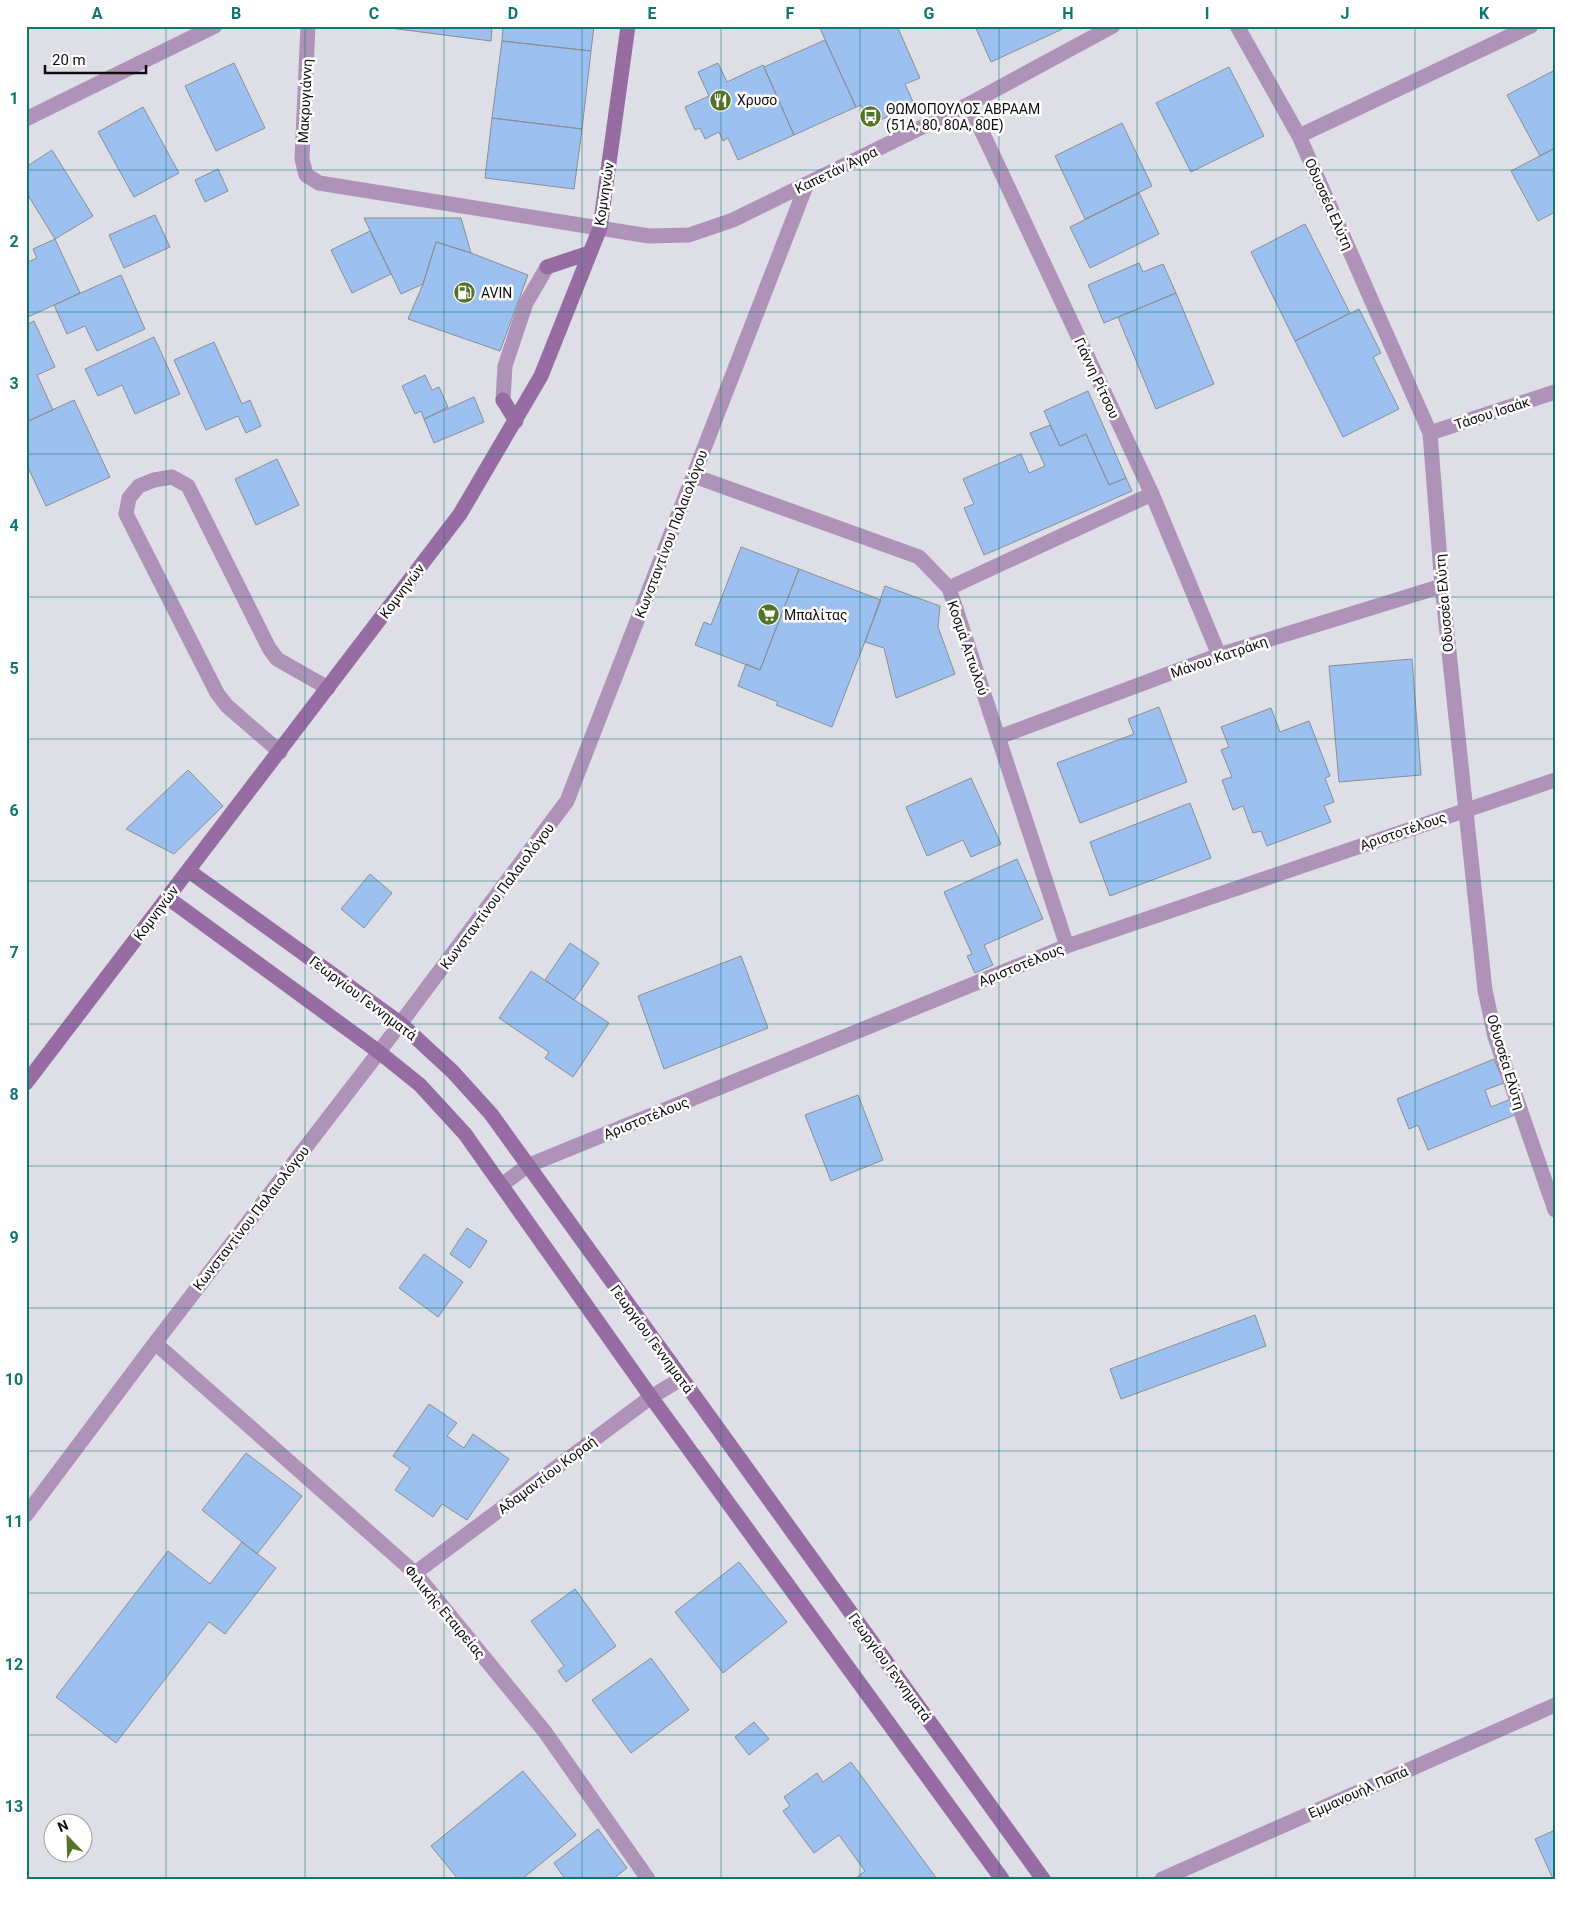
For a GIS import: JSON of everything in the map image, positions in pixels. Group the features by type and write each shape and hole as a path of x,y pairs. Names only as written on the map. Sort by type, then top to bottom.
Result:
{"street":[{"path":"26,119 215,26"},
{"name":"Μακρυγιάννη","path":"306,175 302,159 308,26"},
{"name":"Κομνηνών","path":"26,1083 460,514 542,376 600,228 628,26"},
{"name":"Καπετάν Άγρα","path":"306,175 319,183 649,236 689,235 733,220 806,186 969,104 1113,26"},
{"name":"Οδυσσέα Ελύτη","path":"1237,26 1299,136 1430,433 1442,586 1464,810 1485,990 1495,1037 1555,1210"},
{"path":"1299,136 1531,26"},
{"name":"Γιάννη Ρίτσου","path":"969,104 1152,494 1219,655"},
{"name":"Κωνσταντίνου Παλαιολόγου","path":"26,1515 568,801 806,186"},
{"path":"516,421 503,400 505,366 526,303 547,267 589,253"},
{"name":"Τάσου Ισαάκ","path":"1430,433 1555,392"},
{"name":"Κοσμά Αιτωλού","path":"694,476 919,557 948,588 1067,946"},
{"path":"280,752 228,706 217,693 126,514 128,498 140,486 154,480 172,477 188,486 269,648 277,660 328,688"},
{"path":"948,588 1152,494"},
{"name":"Μάνου Κατράκη","path":"999,737 1219,655 1442,586"},
{"name":"Αριστοτέλους","path":"502,1184 528,1166 1067,946 1555,780"},
{"name":"Γεωργίου Γεννηματά","path":"189,871 400,1023 453,1072 491,1114 1043,1879"},
{"path":"168,898 379,1052 420,1085 464,1134 502,1184 651,1397 1002,1879"},
{"name":"Φιλικής Εταιρείας","path":"155,1343 415,1573 545,1732 648,1879"},
{"name":"Αδαμαντίου Κοραή","path":"415,1573 651,1397 681,1379"},
{"name":"Εμμανουήλ Παπά","path":"1162,1879 1555,1705"}],"building":[{"path":"374,26 492,26 491,41"},
{"path":"503,26 594,26 591,51 502,41"},
{"path":"819,26 897,26 920,78 905,84 914,104 870,125 861,105 856,107"},
{"path":"975,26 1069,26 991,62"},
{"path":"825,40 856,107 794,135 764,67"},
{"path":"502,41 591,51 582,129 492,118"},
{"path":"234,63 265,128 216,151 185,86"},
{"path":"718,63 727,82 763,65 794,135 738,160 728,138 723,141 719,132 705,139 700,128 695,130 685,107 709,96 698,72"},
{"path":"1229,67 1264,136 1191,172 1156,103"},
{"path":"1555,70 1555,148 1540,156 1507,95"},
{"path":"143,107 179,173 134,197 98,132"},
{"path":"492,118 582,129 574,189 485,178"},
{"path":"1122,123 1152,186 1085,219 1055,156"},
{"path":"1555,148 1555,212 1538,221 1511,171"},
{"path":"52,150 93,216 55,239 26,192 26,167"},
{"path":"218,169 228,191 205,202 195,180"},
{"path":"1139,193 1159,234 1090,268 1070,227"},
{"path":"155,215 170,247 124,268 109,235"},
{"path":"364,218 461,218 471,253 436,242 423,284 401,294"},
{"path":"1305,224 1350,313 1295,341 1251,252"},
{"path":"370,231 391,274 352,293 331,250"},
{"path":"55,239 80,293 28,317 26,313 26,263 37,258 33,249"},
{"path":"436,242 528,275 500,351 408,319 423,284"},
{"path":"1139,263 1143,272 1163,264 1176,293 1104,323 1088,285"},
{"path":"121,275 145,329 97,351 85,326 67,334 54,305"},
{"path":"1176,293 1214,384 1156,409 1118,317"},
{"path":"1359,309 1381,353 1373,357 1399,409 1343,437 1295,341"},
{"path":"34,321 55,367 37,375 53,410 26,422 26,325"},
{"path":"154,337 180,394 135,414 122,385 98,396 85,369"},
{"path":"214,342 242,404 250,400 261,426 246,433 238,416 206,430 174,360"},
{"path":"425,375 432,390 439,387 448,407 424,419 421,411 415,414 402,386"},
{"path":"1088,391 1126,478 1109,485 1086,434 1060,446 1044,411"},
{"path":"474,397 484,422 434,443 424,419"},
{"path":"74,400 110,477 46,506 26,463 26,422"},
{"path":"1050,425 1060,446 1086,434 1109,485 1126,478 1132,491 984,555 964,508 974,504 963,479 1021,454 1029,473 1045,466 1030,433"},
{"path":"277,459 299,505 256,525 235,479"},
{"path":"741,547 799,569 760,670 695,645 704,622 711,625"},
{"path":"799,569 881,600 832,727 776,705 778,702 738,686 746,664 760,670"},
{"path":"885,586 940,606 938,627 955,674 896,698 884,648 865,642"},
{"path":"1412,659 1421,775 1339,782 1329,666"},
{"path":"1159,707 1187,782 1080,823 1057,763 1134,734 1128,719"},
{"path":"1271,708 1280,732 1309,721 1330,776 1325,778 1334,802 1324,806 1331,822 1267,846 1261,831 1253,833 1243,806 1233,810 1222,780 1232,777 1221,750 1229,747 1221,727"},
{"path":"188,770 223,806 174,854 126,829"},
{"path":"971,778 1001,844 971,857 963,840 927,856 906,807"},
{"path":"1190,803 1211,858 1110,896 1090,842"},
{"path":"1017,859 1043,919 984,945 993,965 975,973 967,956 972,954 944,892"},
{"path":"370,874 392,893 364,928 341,909"},
{"path":"570,943 599,963 574,1000 545,980"},
{"path":"741,956 768,1028 664,1069 638,996"},
{"path":"531,971 609,1023 573,1077 545,1058 549,1052 499,1018"},
{"path":"1494,1059 1504,1083 1485,1090 1491,1107 1511,1099 1517,1114 1428,1150 1418,1125 1409,1129 1397,1099"},
{"path":"858,1095 883,1160 831,1181 805,1115"},
{"path":"467,1228 487,1241 470,1268 450,1254"},
{"path":"424,1254 463,1282 438,1317 399,1288"},
{"path":"1255,1315 1266,1346 1121,1399 1110,1369"},
{"path":"429,1404 457,1423 447,1436 464,1448 473,1434 509,1459 467,1520 442,1504 433,1517 395,1490 410,1468 393,1456"},
{"path":"246,1453 302,1496 257,1554 202,1510"},
{"path":"242,1542 276,1568 225,1634 209,1622 116,1743 56,1697 168,1551 210,1584"},
{"path":"739,1562 787,1622 723,1673 675,1612"},
{"path":"575,1589 616,1646 566,1682 558,1671 564,1666 531,1621"},
{"path":"651,1658 689,1710 631,1753 592,1700"},
{"path":"754,1722 769,1739 749,1755 735,1737"},
{"path":"851,1762 937,1879 855,1879 865,1871 839,1835 814,1853 783,1811 790,1806 784,1797 817,1773 823,1782"},
{"path":"523,1771 576,1835 522,1879 458,1879 431,1846"},
{"path":"598,1829 627,1868 613,1879 565,1879 554,1863"},
{"path":"1555,1830 1555,1879 1553,1879 1535,1839"}],"place":[{"name":"Χρυσο","path":"721,100"},
{"name":"ΘΩΜΟΠΟΥΛΟΣ ΑΒΡΑΑΜ (51Α, 80, 80Α, 80Ε)","path":"870,117"},
{"name":"AVIN","path":"465,293"},
{"name":"Μπαλίτας","path":"768,615"}]}
